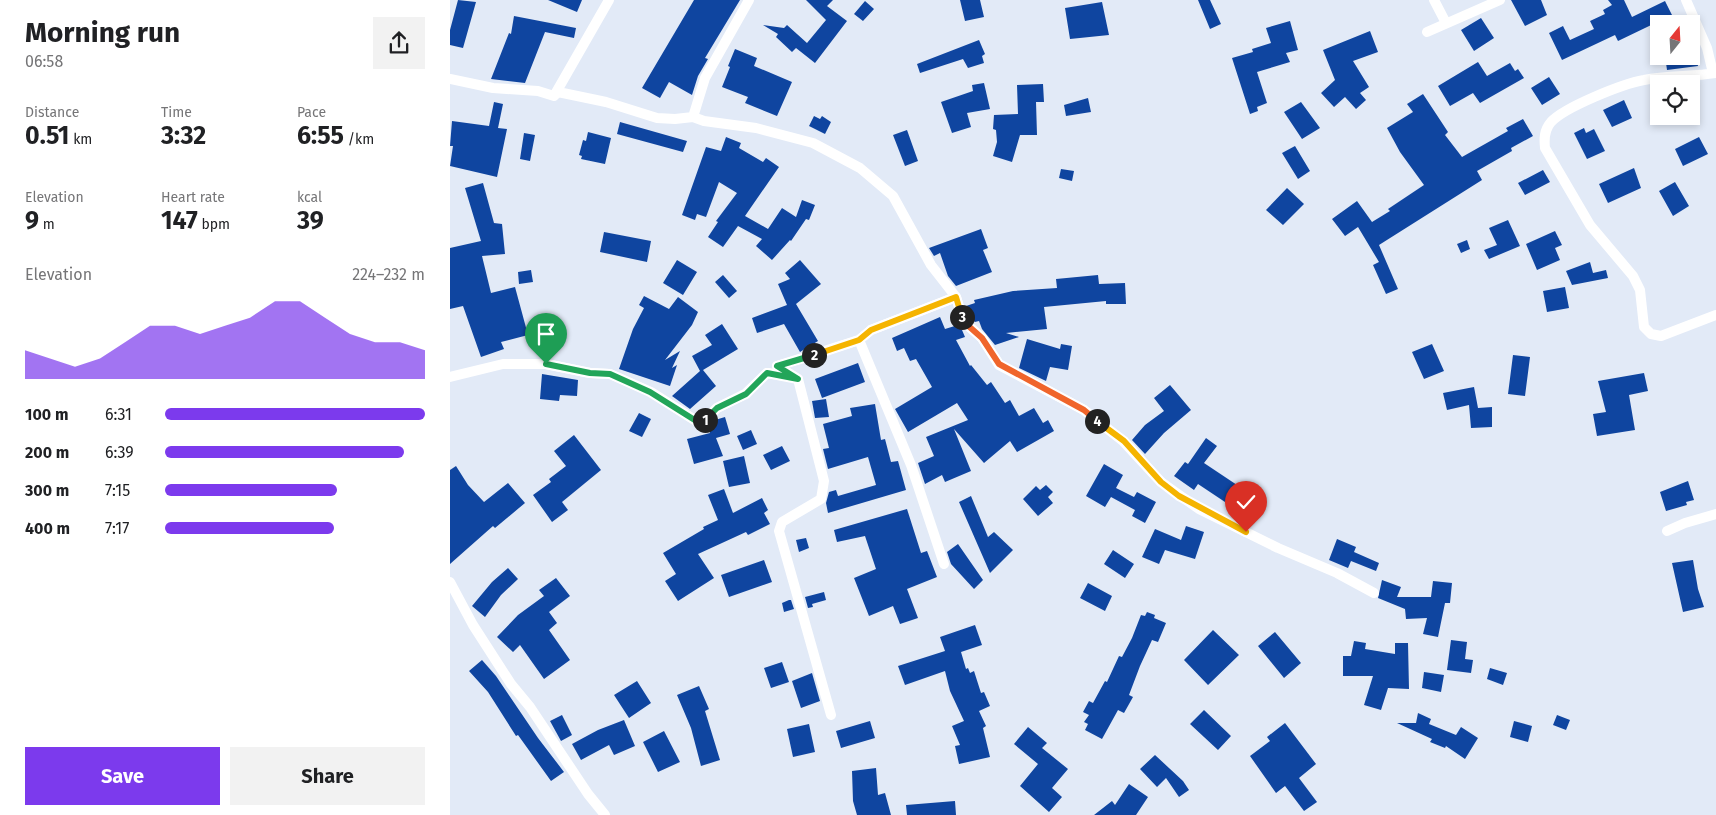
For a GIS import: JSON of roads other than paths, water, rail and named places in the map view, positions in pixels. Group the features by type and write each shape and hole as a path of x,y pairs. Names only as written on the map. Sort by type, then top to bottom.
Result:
{"street":[{"path":"554,96 609,0"},
{"path":"693,117 705,78 748,0"},
{"path":"1434,0 1446,23"},
{"path":"1427,32 1500,0"},
{"path":"1686,0 1707,48 1714,73 1643,80 1585,101 1550,123 1544,135 1544,148 1590,225 1633,276 1640,290 1644,327 1651,334 1661,336 1716,315"},
{"path":"450,79 493,88 538,91 554,96"},
{"path":"554,96 558,92 588,98 657,118 675,120 693,117 704,121 756,128 813,143 860,168 893,196 931,265 956,297 964,322 982,338 999,364 1084,410 1124,441 1161,482 1199,509 1278,548 1337,573 1374,593"},
{"path":"831,715 779,531 782,522 820,499 824,488 798,379 777,366 859,340 871,330 956,297"},
{"path":"859,340 911,465 944,564"},
{"path":"450,377 503,364 546,364 590,373 610,374 650,392 701,424 717,408 746,394 767,373 798,379"},
{"path":"1667,531 1685,523 1716,514"},
{"path":"450,582 473,625 511,684 530,707 588,794 605,815"}]}
